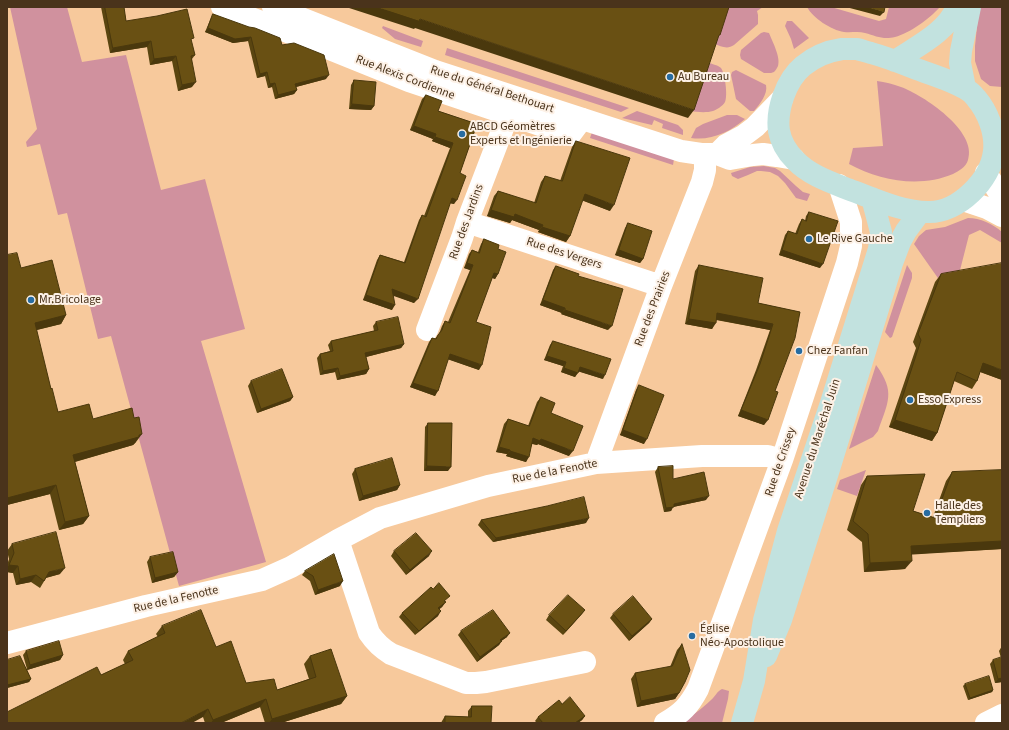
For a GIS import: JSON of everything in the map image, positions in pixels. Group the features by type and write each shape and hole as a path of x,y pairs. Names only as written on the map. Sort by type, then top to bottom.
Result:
{"main road":[{"path":"895,61 935,34 948,22 957,7"},
{"path":"965,88 960,63 970,7"},
{"path":"858,49 895,61 965,88 976,98 983,108 992,129 994,150 992,160 982,180 972,192 950,208 940,211 920,212 896,206 839,185 807,170 794,159 785,147 779,132 779,115 782,99 794,75 803,66 819,56 835,50 858,49"},
{"name":"Avenue du Maréchal Juin","path":"742,723 754,681 764,620 788,531 831,403 879,249 881,232 872,198"},
{"name":"Avenue du Maréchal Juin","path":"754,681 780,625 892,263 906,231 920,212"}],"street":[{"name":"Rue Alexis Cordienne","path":"222,7 409,81 570,135 582,119"},
{"name":"Rue du Général Bethouart","path":"272,7 435,71 681,151 711,154 730,159 753,154 763,154 794,159"},
{"path":"711,154 743,136 755,127 782,99"},
{"name":"Rue des Jardins","path":"427,330 508,115"},
{"name":"Rue des Prairies","path":"596,463 661,286 702,182 711,154"},
{"path":"986,173 1002,197"},
{"name":"Rue de Crissey","path":"665,723 683,711 698,689 782,460 847,263 851,246 850,222 839,185"},
{"path":"963,200 987,208 1002,216"},
{"name":"Rue des Vergers","path":"467,222 661,286"},
{"name":"Rue de la Fenotte","path":"7,642 146,606 262,580 291,567 380,518 488,486 596,463 702,456 768,456 782,460"},
{"path":"338,540 369,633 382,649 391,654 466,683 486,682 585,662"},
{"path":"986,723 1002,715"}],"shaded area":[{"path":"10,7 67,7 82,62 126,55 161,190 205,179 245,329 201,341 266,562 179,586 111,336 98,339 67,213 58,215 40,144 27,147 26,142 37,129"},
{"path":"726,7 763,7 757,11 758,24 734,45 722,47 714,44"},
{"path":"807,7 831,7 879,21 886,19 889,7 940,7 925,21 913,29 901,35 887,38 862,32 839,31 818,19"},
{"path":"979,7 1002,7 1002,87 990,86 981,79 975,61"},
{"path":"787,21 792,21 809,38 794,49 785,26"},
{"path":"383,26 423,41 421,47 395,39 382,28"},
{"path":"764,32 769,33 776,49 779,62 776,70 771,73 764,73 741,59 740,55 741,50"},
{"path":"447,48 629,108 621,112 445,55"},
{"path":"707,62 721,68 725,79 725,102 718,109 713,111 690,111"},
{"path":"736,70 766,85 765,95 754,111 750,111 736,99 731,75 732,72"},
{"path":"877,81 895,85 911,91 935,106 957,126 965,137 969,149 968,160 964,167 953,174 927,181 900,181 874,175 849,164 853,148 883,146"},
{"path":"637,111 678,125 683,130 683,135 662,128 663,124 654,120 652,125 622,118"},
{"path":"727,115 737,115 745,119 727,132 713,137 698,139 691,138 696,128"},
{"path":"592,132 674,159 673,165 590,138"},
{"path":"764,166 775,168 780,171 803,192 810,194 807,201 796,198 778,176 770,172 757,171 738,179 732,176 731,173 750,167"},
{"path":"968,218 982,220 998,229 1002,232 1002,243 980,230 969,235 958,278 940,281 914,244 919,236 926,230 945,227"},
{"path":"907,265 912,273 912,278 892,337 890,338 885,332"},
{"path":"876,365 882,374 888,390 885,412 878,431 873,437 849,449"},
{"path":"866,470 857,496 837,489 840,480"},
{"path":"722,689 729,691 722,723 679,723 704,707"}],"building":[{"path":"105,7 124,7 126,21 187,9 194,38 191,39 195,55 191,56 196,82 182,85 176,56 154,59 151,41 113,48"},
{"path":"376,7 729,7 694,110 420,19 419,21"},
{"path":"866,7 885,7 884,12"},
{"path":"213,14 280,38 282,45 294,43 324,55 329,75 295,84 297,90 278,95 275,83 270,84 267,72 260,74 251,37 235,39 208,28"},
{"path":"354,80 376,82 374,106 352,104"},
{"path":"426,95 442,101 438,111 477,124 460,173 466,176 457,200 452,198 418,299 392,289 395,305 366,295 380,255 405,263 422,215 426,217 453,143 435,137 436,134 414,126"},
{"path":"576,141 630,158 614,205 585,194 570,236 542,227 543,225 515,214 514,217 491,210 498,191 536,203 545,176 562,181"},
{"path":"809,212 838,221 823,264 782,250 788,231 797,234 802,219 806,221"},
{"path":"628,223 652,231 643,259 619,250"},
{"path":"484,239 499,245 498,249 506,252 498,274 494,273 476,322 491,327 482,365 450,354 438,391 413,383 432,338 436,339 442,330 445,321 450,323 473,265 467,263 472,250 479,253"},
{"path":"17,253 21,268 52,260 66,315 35,323 58,412 89,404 93,419 132,408 134,418 139,417 142,434 139,435 139,437 73,455 89,516 65,522 56,485 7,498 7,255"},
{"path":"1002,263 1002,370 983,363 977,381 957,372 937,433 895,420 921,340 918,334 941,274"},
{"path":"699,265 763,278 758,303 800,312 795,338 775,391 778,392 768,420 741,410 760,364 773,324 717,313 716,323 689,319"},
{"path":"556,266 579,274 578,276 623,289 612,326 565,310 565,308 543,300"},
{"path":"398,317 404,344 365,353 369,369 340,376 338,368 323,371 320,354 333,351 331,341 378,330 376,322"},
{"path":"553,341 611,359 605,375 580,367 578,373 564,368 566,362 547,356"},
{"path":"282,369 293,397 261,409 251,381"},
{"path":"639,385 664,395 647,439 623,430"},
{"path":"541,397 555,403 551,413 583,426 573,451 541,439 540,441 533,438 529,457 499,447 508,419 529,426"},
{"path":"428,423 452,423 451,467 427,466"},
{"path":"392,458 400,485 363,496 355,469"},
{"path":"673,466 673,479 704,472 709,496 674,504 674,507 666,508 658,467"},
{"name":"Halle des Templiers","path":"1002,470 1002,541 911,546 912,561 870,563 868,534 853,521 867,476 925,474 913,511 935,518 952,472"},
{"path":"584,497 589,518 496,538 481,520 547,506"},
{"path":"56,532 65,568 49,572 44,581 36,575 20,579 18,566 9,565 14,553 12,544"},
{"path":"416,533 432,551 410,570 394,551"},
{"path":"173,552 178,572 155,578 150,557"},
{"path":"334,554 343,581 318,590 313,576 305,571"},
{"path":"439,583 450,596 444,601 446,602 438,608 441,611 419,631 402,613 431,587 433,589"},
{"path":"568,595 585,610 566,631 549,615"},
{"path":"633,596 652,619 632,636 613,614"},
{"path":"201,610 216,647 231,641 246,683 274,679 277,690 316,677 310,656 331,649 347,696 272,719 266,699 213,720 208,709 181,723 7,723 7,712 97,667 101,675 133,660 128,651 165,633 162,626"},
{"path":"493,610 510,633 500,640 502,641 480,657 461,631"},
{"path":"59,641 63,655 30,665 26,651"},
{"path":"682,644 690,670 679,693 641,701 635,673 672,666"},
{"path":"20,656 31,679 7,685 7,660"},
{"path":"1002,657 1002,678 998,679 993,660"},
{"path":"989,676 993,690 970,698 965,684"},
{"path":"570,697 585,716 575,723 543,723 538,717 559,700 562,704"},
{"path":"472,706 492,706 491,723 445,723 445,716 471,717"}],"place":[{"name":"Au Bureau","path":"670,77"},
{"name":"ABCD Géomètres Experts et Ingénierie","path":"462,134"},
{"name":"Le Rive Gauche","path":"809,239"},
{"name":"Mr.Bricolage","path":"31,300"},
{"name":"Chez Fanfan","path":"799,351"},
{"name":"Esso Express","path":"910,400"},
{"name":"Halle des Templiers","path":"927,513"},
{"name":"Église Néo-Apostolique","path":"692,636"}]}
